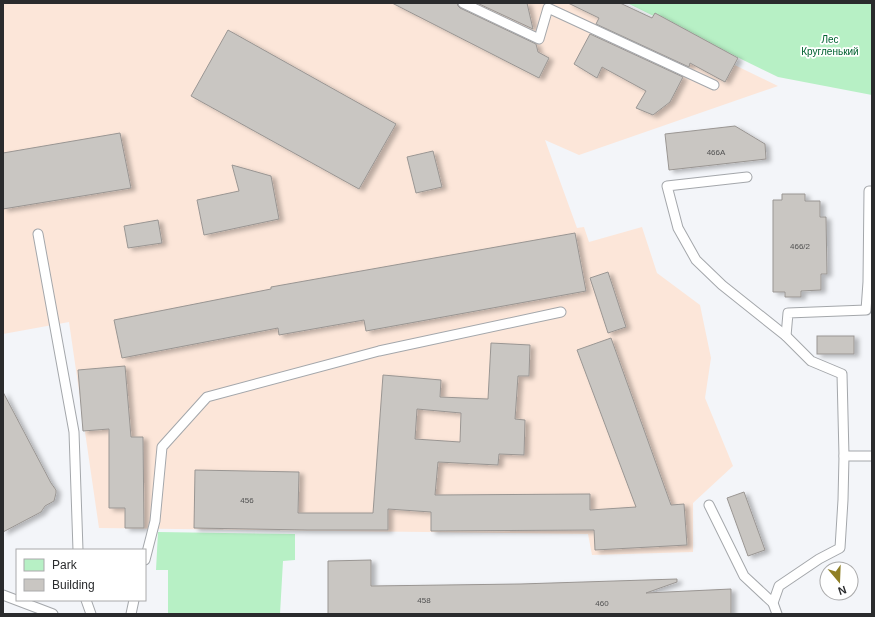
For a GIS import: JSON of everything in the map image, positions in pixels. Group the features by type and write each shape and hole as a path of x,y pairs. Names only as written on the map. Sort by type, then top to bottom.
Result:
{"lane":[{"path":"464,3 539,39 548,8 714,85"},
{"path":"747,177 667,186 678,228 696,260 722,286 786,336 811,361 842,374 844,456 840,548 819,559 779,586 773,603"},
{"path":"786,336 788,313 866,310 870,282 869,191 872,191"},
{"path":"38,234 74,432 78,549"},
{"path":"146,556 155,521 162,447 207,397 379,351 561,312"},
{"path":"844,456 872,456"},
{"path":"709,505 744,576 773,603 777,614"},
{"path":"3,595 16,600"},
{"path":"19,601 53,614"},
{"path":"86,601 91,614"},
{"path":"131,614 134,601"}],"shaded area":[{"path":"3,3 607,3 778,86 579,155 545,140 577,228 584,227 589,242 642,227 657,273 700,305 711,358 705,398 733,466 693,503 693,552 592,555 588,534 99,528 69,322 3,334"}],"green space":[{"name":"Лес Кругленький","path":"627,3 872,3 872,95 778,77"},
{"path":"158,532 295,534 295,560 283,561 280,614 168,614 168,570 156,570"}],"building":[{"path":"392,3 457,3 460,8 536,44 538,52 549,58 539,78"},
{"path":"477,3 527,3 533,29"},
{"path":"568,3 620,3 652,18 655,13 738,58 725,82 690,63 689,67 596,24 599,18"},
{"path":"228,30 396,124 359,189 191,96"},
{"path":"590,34 683,77 670,102 653,115 636,108 646,91 602,67 597,78 574,64"},
{"path":"735,126 765,144 766,159 669,170 665,134"},
{"path":"120,133 131,188 3,209 3,153"},
{"path":"433,151 442,187 416,193 407,157"},
{"path":"232,165 271,176 279,219 204,235 197,200 239,191"},
{"path":"782,194 805,194 805,201 820,201 820,217 826,217 827,274 821,274 821,290 801,291 801,297 785,297 785,292 773,292 773,200 782,200"},
{"path":"158,220 162,243 128,248 124,226"},
{"path":"575,233 586,291 366,331 364,320 279,335 278,328 122,358 114,320 271,289 271,287"},
{"path":"608,272 626,327 608,333 590,278"},
{"path":"817,336 854,336 854,354 817,354"},
{"path":"611,338 671,505 684,504 687,545 595,550 594,530 431,531 431,512 388,509 388,530 194,528 195,470 299,472 298,513 373,513 383,375 441,380 440,397 488,399 491,343 530,345 529,376 518,376 515,419 525,420 524,455 499,454 498,465 438,462 435,495 590,494 590,510 636,507 577,350","holes":["417,409 461,413 460,442 415,439"]},
{"path":"125,366 131,437 143,437 144,528 125,528 125,508 109,508 109,429 83,431 78,370"},
{"path":"3,392 56,490 56,493 54,501 45,506 41,512 3,532"},
{"path":"744,492 765,550 748,556 727,498"},
{"path":"371,560 371,586 520,584 677,579 677,582 646,593 731,589 731,614 328,614 328,561"}]}
